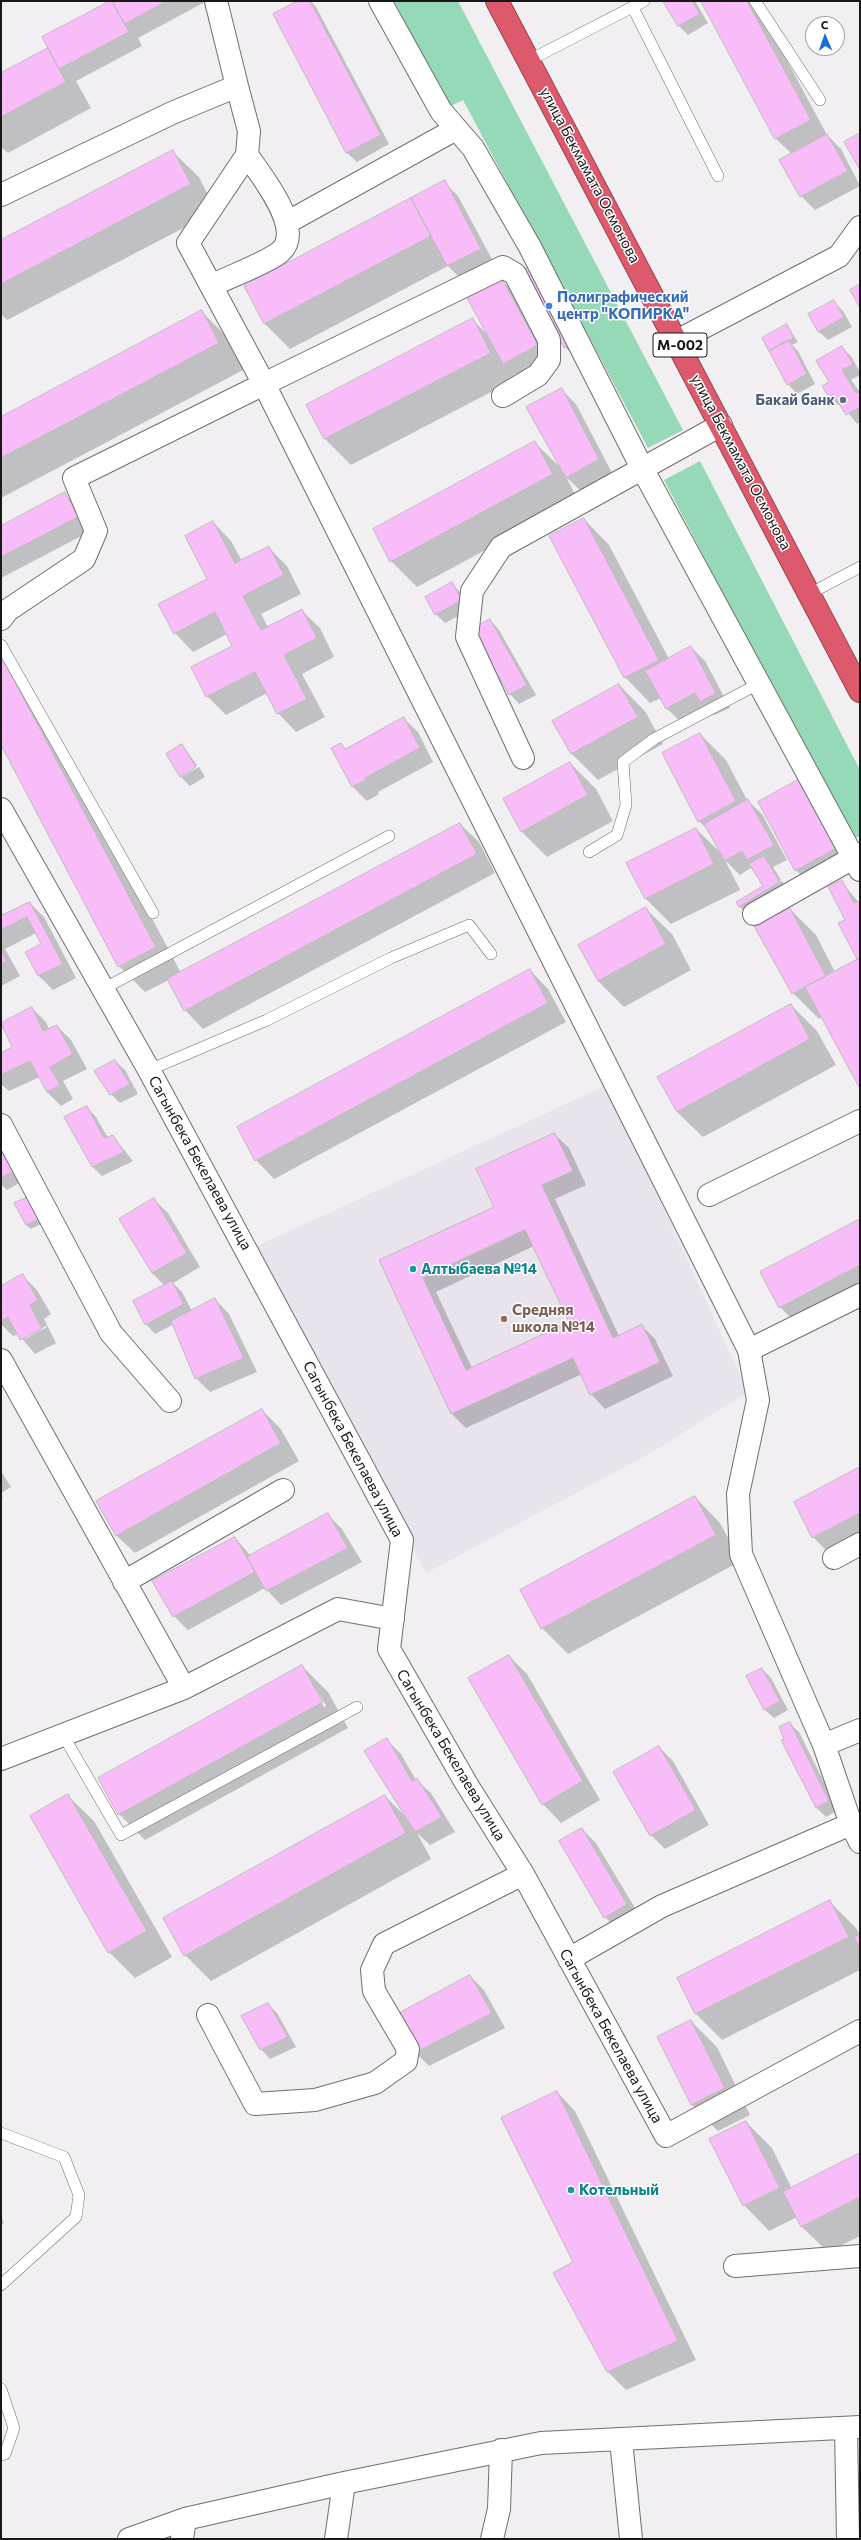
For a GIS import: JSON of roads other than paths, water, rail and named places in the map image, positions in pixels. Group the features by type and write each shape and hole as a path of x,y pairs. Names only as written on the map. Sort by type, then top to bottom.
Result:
{"highway":[{"name":"улица Бекмамата Осмонова","path":"497,1 530,60 860,691"}],"street":[{"path":"216,1 249,131 247,154 188,243 264,384 748,1350 758,1400 738,1494 740,1554 824,1745 855,1833 662,1906 569,1959"},
{"path":"380,1 422,80 441,111 473,148 530,247 642,468 858,860 754,914"},
{"path":"1,195 172,113 237,86"},
{"path":"288,222 456,129"},
{"path":"211,286 280,251 286,239 288,222 277,199 247,154"},
{"path":"677,341 850,256 860,227"},
{"path":"1,619 8,610 84,559 96,531 74,478 503,268 514,274 549,340 548,360 538,375 503,396"},
{"path":"523,758 467,637 472,591 501,548 721,425"},
{"name":"Сагынбека Бекелаева улица","path":"1,809 149,1070 402,1540 389,1649 466,1783 523,1874 666,2136 860,2031"},
{"path":"709,1195 860,1121"},
{"path":"1,1125 111,1333 170,1401"},
{"path":"748,1350 860,1295"},
{"path":"1,1360 184,1688"},
{"path":"124,1582 283,1490"},
{"path":"834,1558 860,1544"},
{"path":"2,1756 63,1735 184,1688 338,1609 393,1619"},
{"path":"824,1745 860,1730"},
{"path":"208,2015 255,2104 315,2100 375,2083 406,2061 408,2049 374,1991 372,1970 384,1944 523,1874"},
{"path":"735,2266 860,2256"},
{"path":"129,2539 184,2529 344,2483 501,2450 541,2444 853,2427 848,2539"},
{"path":"621,2440 631,2539"},
{"path":"492,2539 499,2509 501,2450"},
{"path":"336,2539 344,2483"}],"lane":[{"path":"530,60 644,1"},
{"path":"755,1 820,100"},
{"path":"633,8 718,176"},
{"path":"809,594 860,567"},
{"path":"1,645 153,913"},
{"path":"589,852 618,835 626,805 623,762 654,739 760,683"},
{"path":"103,989 389,836"},
{"path":"149,1070 267,1020 392,958 469,925 491,954"},
{"path":"63,1735 121,1836 357,1707"},
{"path":"1,2133 64,2157 79,2195 76,2217 1,2286"},
{"path":"1,2389 14,2428 5,2454 1,2455"}],"place":[{"name":"Полиграфический центр \"КОПИРКА\"","path":"549,306"},
{"name":"Бакай банк","path":"843,400"},
{"name":"Алтыбаева №14","path":"413,1269"},
{"name":"Средняя школа №14","path":"504,1319"},
{"name":"Котельный","path":"571,2190"}]}
